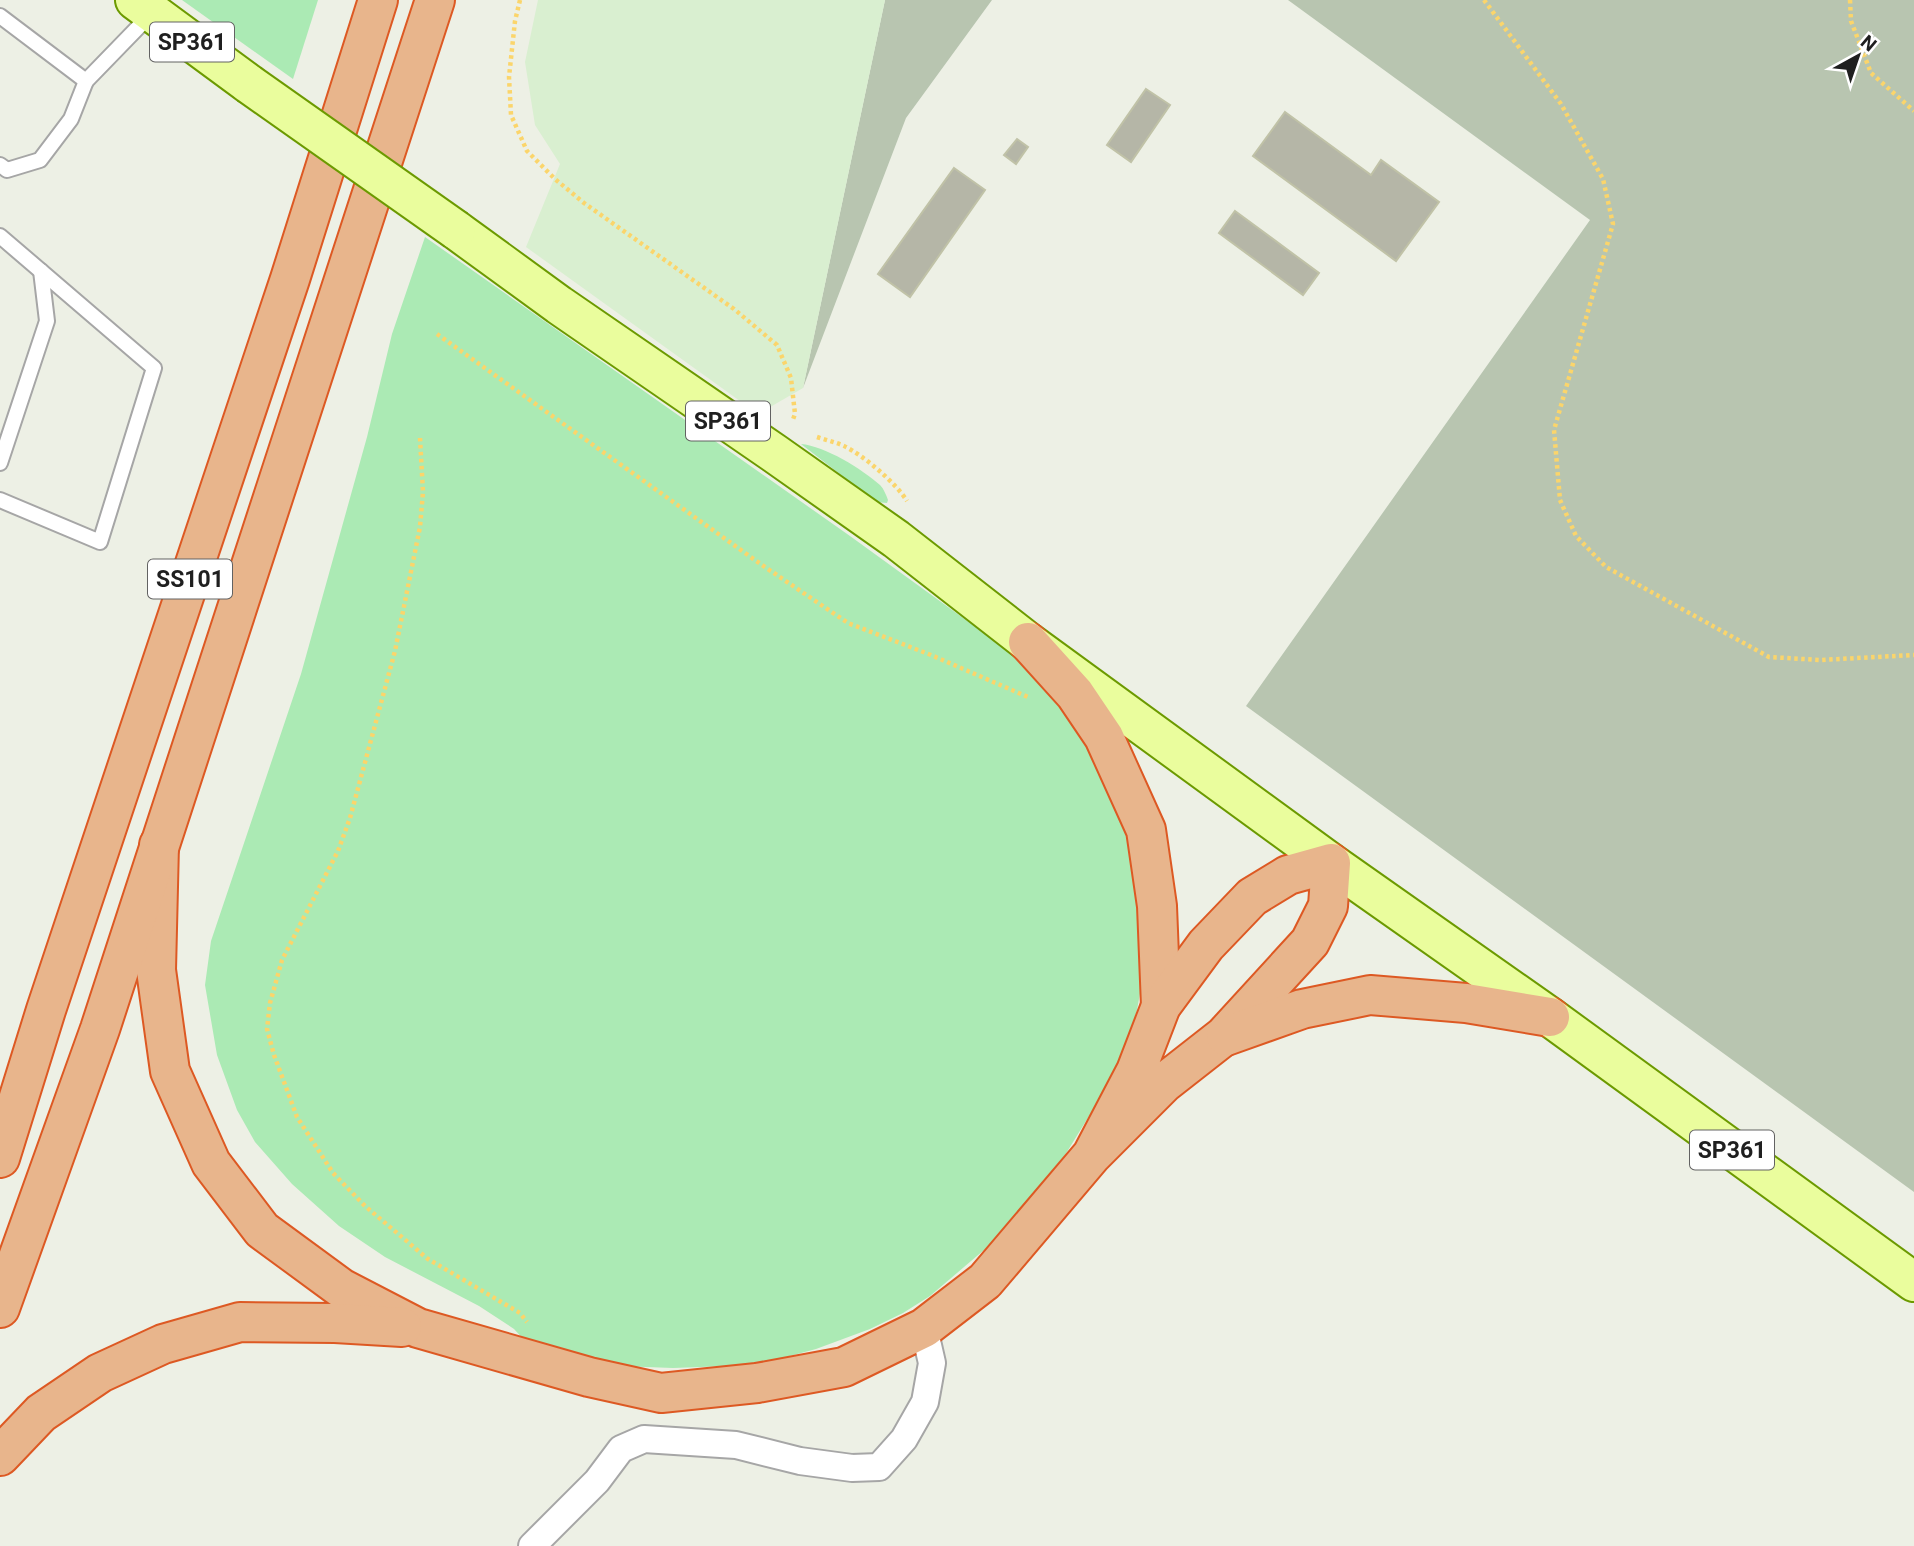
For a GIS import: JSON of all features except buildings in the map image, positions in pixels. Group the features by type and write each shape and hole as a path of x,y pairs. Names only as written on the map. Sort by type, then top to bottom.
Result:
{"highway":[{"name":"SS101","path":"0,1158 51,996 290,279 378,0"},
{"name":"SS101","path":"0,1308 100,1029 435,0"},
{"path":"1028,642 1075,694 1104,737 1146,830 1157,906 1161,1006"},
{"path":"159,845 156,970 170,1071 211,1163 262,1230 341,1288 418,1328 589,1377 661,1393 757,1383 844,1367 924,1328 985,1281 1092,1155 1164,1083 1224,1036 1310,942 1328,906 1331,863 1288,875 1252,897 1206,945 1161,1006 1136,1071 1092,1155"},
{"path":"1224,1036 1302,1009 1370,995 1466,1003 1550,1017"},
{"path":"0,1456 41,1413 90,1379 163,1345 240,1322 335,1323 418,1328"}],"main road":[{"name":"SP361","path":"144,6 559,305 782,440 896,539 1028,642 1914,1282"}],"street":[{"path":"531,1546 597,1481 621,1448 644,1439 736,1445 800,1461 852,1468 879,1468 904,1439 925,1402 932,1363 924,1328"}],"lane":[{"path":"0,165 7,170 40,160 71,119 86,81 144,6"},
{"path":"0,16 86,81"},
{"path":"0,236 154,368 100,542 0,500"},
{"path":"0,463 47,321 41,271"}],"path":[{"path":"520,0 509,77 512,115 527,151 584,203 734,309 777,345 791,379 795,414 782,440 845,446 901,492 912,508"},
{"path":"1484,0 1561,104 1602,179 1613,224 1554,430 1560,500 1576,536 1606,567 1769,657 1820,660 1914,655"},
{"path":"1850,0 1851,21 1871,73 1914,111"},
{"path":"437,334 848,623 1043,703 1075,694"},
{"path":"420,439 420,527 395,652 346,829 338,851 282,960 270,1003 267,1029 297,1117 333,1173 365,1206 428,1259 520,1313 539,1340 533,1361"}],"shaded area":[{"path":"538,0 885,0 803,388 758,414 526,247 560,164 535,125 525,62"},
{"path":"885,0 992,0 906,118 803,388"},
{"path":"1288,0 1914,0 1914,1192 1246,706 1590,220"}],"green space":[{"path":"182,0 318,0 293,79"},
{"path":"425,237 1017,657 1069,713 1120,796 1149,943 1137,1010 1128,1041 1110,1082 1065,1155 991,1244 930,1296 870,1329 816,1349 771,1361 728,1366 619,1366 526,1342 514,1329 479,1306 385,1257 339,1226 292,1184 255,1142 237,1110 217,1055 205,985 211,941 301,674 367,437 392,334"},
{"path":"801,444 821,449 863,472 885,492 887,503 876,502"}]}
